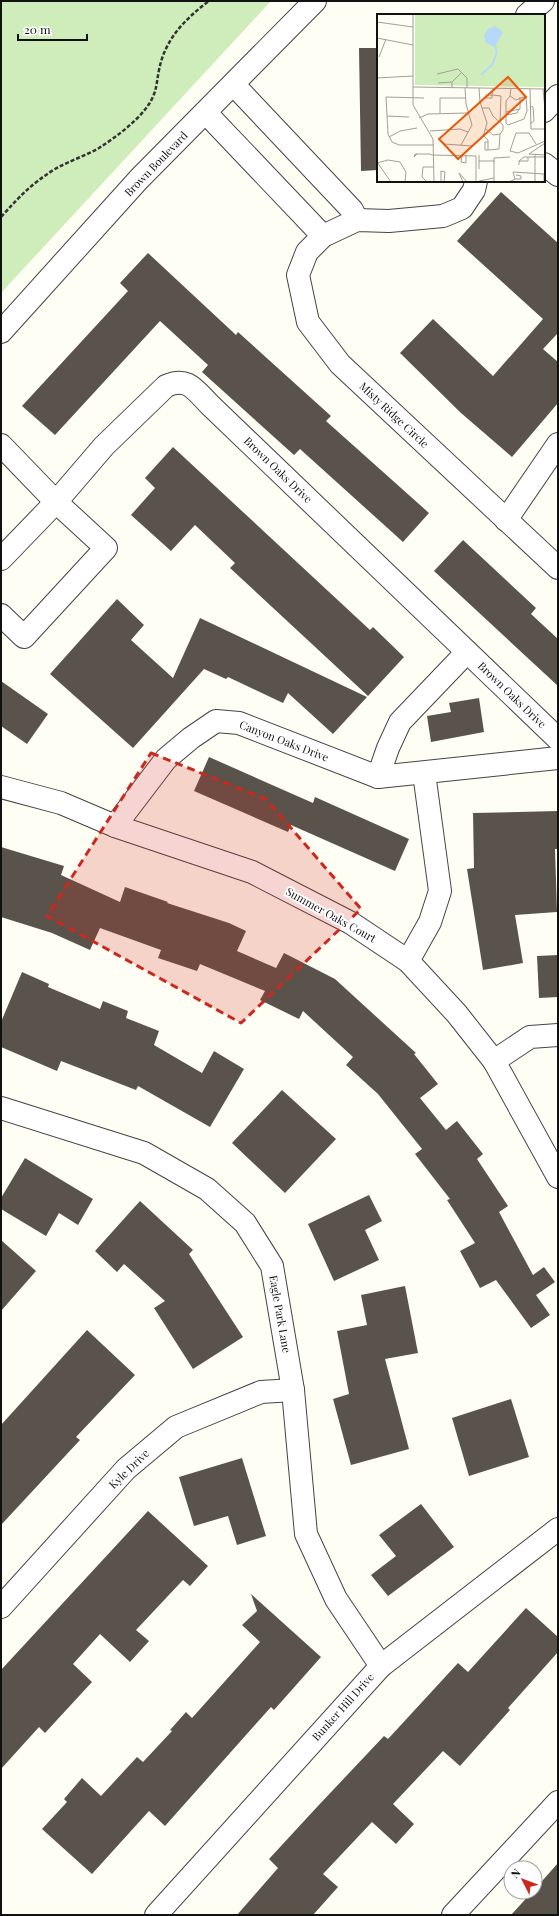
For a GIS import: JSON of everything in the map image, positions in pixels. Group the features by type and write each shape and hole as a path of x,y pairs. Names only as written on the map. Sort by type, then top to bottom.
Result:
{"street":[{"name":"Brown Boulevard","path":"1,332 140,179 316,1"},
{"path":"528,14 543,1"},
{"path":"234,85 352,210 356,220"},
{"path":"545,110 558,96"},
{"path":"206,113 323,236"},
{"path":"545,165 558,175"},
{"name":"Misty Ridge Circle","path":"477,184 462,208 443,216 389,221 356,220 323,236 307,252 298,275 308,322 340,364 558,568"},
{"name":"Brown Oaks Drive","path":"1,559 56,502 104,446 166,386 177,381 191,385 558,739"},
{"path":"506,520 558,444"},
{"path":"1,445 56,502 106,548 24,637 1,615"},
{"path":"378,777 388,748 400,722 467,652"},
{"name":"Canyon Oaks Drive","path":"114,826 166,759 191,738 216,721 239,723 378,777 558,758"},
{"path":"408,961 430,922 440,891 424,773"},
{"name":"Summer Oaks Court","path":"1,787 61,803 114,826 252,872 351,924 408,961 457,1014 494,1062 558,1177"},
{"path":"494,1062 530,1037 558,1035"},
{"name":"Eagle Park Lane","path":"1,1108 144,1153 207,1189 245,1223 272,1266 293,1390 306,1534 336,1599 381,1666"},
{"name":"Kyle Drive","path":"1,1607 126,1469 176,1427 261,1392 293,1390"},
{"name":"Bunker Hill Drive","path":"156,1915 381,1666 558,1529"},
{"path":"453,1915 558,1802"}],"path":[{"path":"1,218 24,191 56,169 98,148 128,126 147,107 157,90 159,70 164,50 192,14 210,1"}],"highlighted area":[{"path":"151,753 266,799 361,909 241,1023 47,916"}],"green space":[{"path":"1,1 271,1 1,293"}],"building":[{"path":"359,48 377,48 377,170 361,171"},
{"path":"501,192 558,243 558,333 543,349 558,362 558,403 512,457 461,413 400,353 433,319 493,376 543,319 457,241"},
{"path":"148,253 236,335 238,332 331,416 326,421 429,513 403,542 300,449 294,455 202,372 208,365 160,321 55,435 22,406 128,291 120,283"},
{"path":"173,447 370,630 373,627 404,657 368,696 230,568 235,563 195,525 171,551 131,515 155,488 145,478"},
{"path":"463,540 536,608 531,614 558,639 558,686 434,571"},
{"path":"117,599 144,625 131,640 173,678 200,618 367,697 333,734 288,693 283,703 228,677 226,679 204,669 133,748 50,674"},
{"path":"1,681 48,714 27,744 1,726"},
{"path":"479,698 484,732 431,742 427,716 451,712 449,703"},
{"path":"209,757 313,803 315,797 409,839 395,871 291,825 288,832 194,791"},
{"path":"558,811 558,849 555,849 557,912 515,915 523,963 483,970 467,869 474,868 473,813"},
{"path":"1,847 64,866 61,875 120,902 125,887 168,902 167,903 229,923 246,931 237,951 276,968 284,953 335,979 416,1053 414,1054 438,1084 420,1098 446,1130 457,1121 483,1154 477,1159 508,1206 499,1212 533,1275 544,1267 555,1282 536,1295 550,1315 531,1328 496,1280 480,1288 460,1251 475,1243 447,1200 450,1199 415,1154 422,1149 378,1094 346,1065 353,1057 303,1011 299,1019 260,1000 265,991 200,964 197,971 158,958 161,950 100,928 90,950 52,933 1,917"},
{"path":"558,955 558,997 539,998 537,956"},
{"path":"22,972 49,984 48,987 100,1009 103,1001 128,1011 126,1018 159,1031 154,1045 202,1073 214,1051 244,1069 210,1127 138,1086 136,1090 61,1061 57,1071 1,1047 1,1022"},
{"path":"282,1090 336,1139 285,1193 232,1143"},
{"path":"25,1158 93,1199 78,1225 59,1213 46,1236 1,1209 1,1198"},
{"path":"369,1195 382,1221 365,1230 379,1260 334,1281 308,1224"},
{"path":"140,1201 193,1250 189,1254 243,1337 193,1369 154,1308 165,1301 124,1264 117,1272 95,1251"},
{"path":"1,1240 36,1271 1,1311"},
{"path":"405,1286 418,1353 385,1359 409,1449 351,1465 333,1399 349,1394 337,1331 367,1325 361,1295"},
{"path":"87,1330 135,1375 76,1437 80,1440 1,1525 1,1425"},
{"path":"511,1399 529,1457 469,1476 452,1418"},
{"path":"242,1458 266,1536 237,1545 228,1516 194,1526 179,1477"},
{"path":"421,1504 454,1547 388,1596 371,1575 396,1556 379,1535"},
{"path":"148,1511 208,1566 190,1586 183,1580 136,1630 149,1641 130,1662 100,1634 73,1664 92,1682 45,1733 39,1727 1,1769 1,1670"},
{"path":"251,1594 321,1657 274,1710 271,1707 165,1826 149,1811 92,1874 42,1829 67,1802 64,1799 82,1778 101,1796 137,1757 143,1762 172,1731 170,1730 186,1712 192,1718 260,1642 242,1625 257,1611"},
{"path":"526,1608 558,1637 558,1652 508,1708 510,1710 460,1766 443,1751 393,1804 414,1824 396,1844 372,1822 323,1874 338,1887 313,1915 237,1915 278,1868 269,1859 317,1807 384,1736 388,1739 458,1663 468,1672"},
{"path":"558,1863 558,1915 511,1915 525,1900 543,1900 543,1880"}]}
